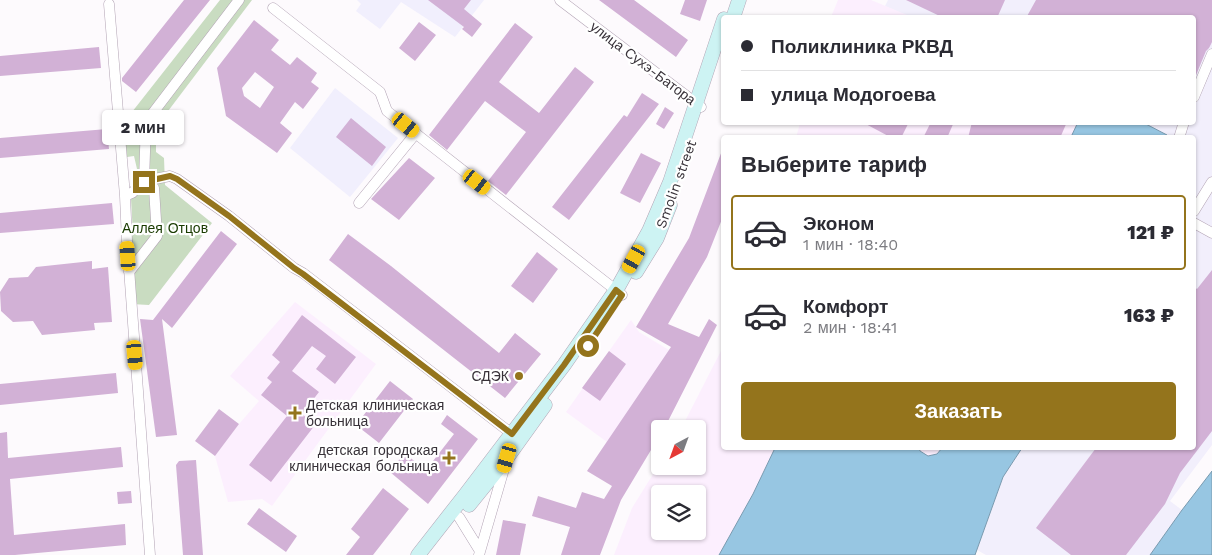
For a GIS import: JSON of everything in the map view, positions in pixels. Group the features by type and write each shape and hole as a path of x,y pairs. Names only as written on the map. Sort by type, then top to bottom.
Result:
{"main road":[{"path":"725,15 730,0"},
{"path":"734,15 739,0"},
{"path":"699,105 721,28"},
{"name":"Smolin street","path":"429,555 507,458 516,437 596,335 619,292 657,238 681,175 699,105 721,51"},
{"path":"418,555 516,437"}],"street":[{"path":"144,182 146,122 239,0"},
{"name":"улица Сухэ-Батора","path":"560,0 699,105"},
{"path":"109,4 129,195 129,272 150,555"},
{"path":"273,8 380,92 387,111 619,292"},
{"path":"1196,92 1212,54"},
{"path":"359,203 416,133"},
{"path":"129,195 144,182 170,176 177,179 229,216 294,268 516,437"},
{"path":"1196,208 1212,182"},
{"path":"129,272 157,236 154,188"},
{"path":"1196,224 1212,233"},
{"path":"480,553 507,458"},
{"path":"459,517 480,553"}],"shaded area":[{"path":"357,0 484,0 455,37 401,2 380,29 356,11 361,4"},
{"path":"838,0 871,0 907,15 832,15"},
{"path":"888,0 1212,0 1212,445 1170,501 1182,510 1150,555 986,555 977,550 1003,477 1021,450 1196,450 1196,135 1167,135 1148,125 1196,125 1196,15 905,15 885,6"},
{"path":"335,88 398,138 350,197 290,148"},
{"path":"799,125 1077,125 1072,135 797,135"},
{"name":"Детская клиническая больница","path":"295,302 376,364 272,506 262,499 228,502 215,456 259,401 230,376"},
{"path":"631,320 639,332 669,350 607,442 566,412"},
{"path":"721,351 721,450 774,450 753,494 719,555 614,555 632,508 653,475 706,475 706,420 686,420"},
{"path":"940,450 937,454 928,456 920,451"}],"green space":[{"name":"Аллея Отцов","path":"220,0 252,0 156,127 156,152 164,158 165,185 212,223 149,305 131,304 127,241 133,235 131,199 134,170 137,169 134,156 127,157 121,126"}],"water":[{"path":"1077,125 1148,125 1167,135 1072,135"},
{"path":"774,450 920,450 928,456 937,454 940,450 1021,450 1003,477 975,555 719,555 753,494"},
{"path":"1212,471 1212,555 1150,555 1182,510"}],"building":[{"path":"184,0 210,0 136,92 122,81 122,78"},
{"path":"428,0 471,0 464,9 482,24 472,37 462,29 464,27"},
{"path":"599,0 634,0 688,40 676,57"},
{"path":"685,0 707,0 700,21 680,14"},
{"path":"906,0 1005,0 998,15 938,15"},
{"path":"1036,0 1212,0 1212,42 1196,75 1196,15 1028,15"},
{"path":"254,20 279,40 271,50 290,65 297,57 317,73 311,82 319,88 303,109 295,102 280,123 292,133 277,153 226,116 217,68","holes":["255,72 274,87 260,108 244,96 242,88"]},
{"path":"419,22 436,35 415,61 399,48"},
{"path":"515,23 533,37 499,82 539,113 575,67 594,82 506,195 488,181 526,132 485,101 447,150 429,135"},
{"path":"99,47 101,68 0,76 0,56"},
{"path":"642,93 659,104 569,220 552,207 624,115 627,117"},
{"path":"665,107 674,113 664,129 656,124"},
{"path":"351,118 386,147 372,166 336,137"},
{"path":"868,125 908,125 902,135 886,135"},
{"path":"930,125 953,125 948,135 924,135"},
{"path":"971,125 1066,125 1061,135 969,135"},
{"path":"107,129 109,149 0,158 0,138"},
{"path":"641,153 661,163 640,203 620,193"},
{"path":"721,153 721,222 707,257 668,324 699,337 709,319 717,325 669,420 651,420 651,450 621,500 600,555 561,555 570,527 532,516 538,496 576,508 582,492 604,499 612,486 587,471 671,347 636,327 689,238"},
{"path":"409,158 435,178 399,220 371,199"},
{"path":"112,203 114,224 0,233 0,213"},
{"path":"221,231 237,244 172,328 162,319 177,435 156,437 140,319 153,320"},
{"path":"348,234 499,353 515,333 541,354 505,398 329,260"},
{"path":"537,252 558,269 533,303 511,286"},
{"path":"92,261 92,269 108,267 112,322 94,323 95,330 42,335 33,321 13,322 1,311 0,292 9,278 28,277 36,267"},
{"path":"1212,270 1212,431 1180,473 1165,504 1126,555 1071,555 1036,528 1094,450 1196,450 1197,289"},
{"path":"302,315 356,357 335,384 316,369 326,356 312,346 292,371 319,392 302,414 315,425 271,482 249,465 287,416 261,395 272,382 267,378 280,362 272,355"},
{"path":"609,351 626,364 600,401 582,388"},
{"path":"116,373 118,393 0,405 0,384"},
{"path":"390,381 413,399 379,443 356,425"},
{"path":"219,409 239,424 215,456 195,441"},
{"name":"детская городская клиническая больница","path":"447,415 478,439 428,504 390,472 404,453 426,470 454,434 441,424"},
{"path":"7,432 8,458 121,447 123,467 10,479 14,535 125,524 126,545 0,555 0,433"},
{"path":"196,460 203,555 183,555 176,465 179,461"},
{"path":"383,488 409,509 373,555 346,555 360,537 351,529"},
{"path":"131,491 132,503 118,504 117,492"},
{"path":"259,508 297,536 286,552 247,524"},
{"path":"503,520 526,524 520,555 496,555"}],"place":[{"name":"СДЭК","path":"519,376"},
{"name":"Детская клиническая больница","path":"295,413"},
{"name":"детская городская клиническая больница","path":"449,458"}],"route":[{"path":"144,182 170,176 177,179 229,216 294,268 512,434 564,365 616,290 622,295 588,346"}]}
